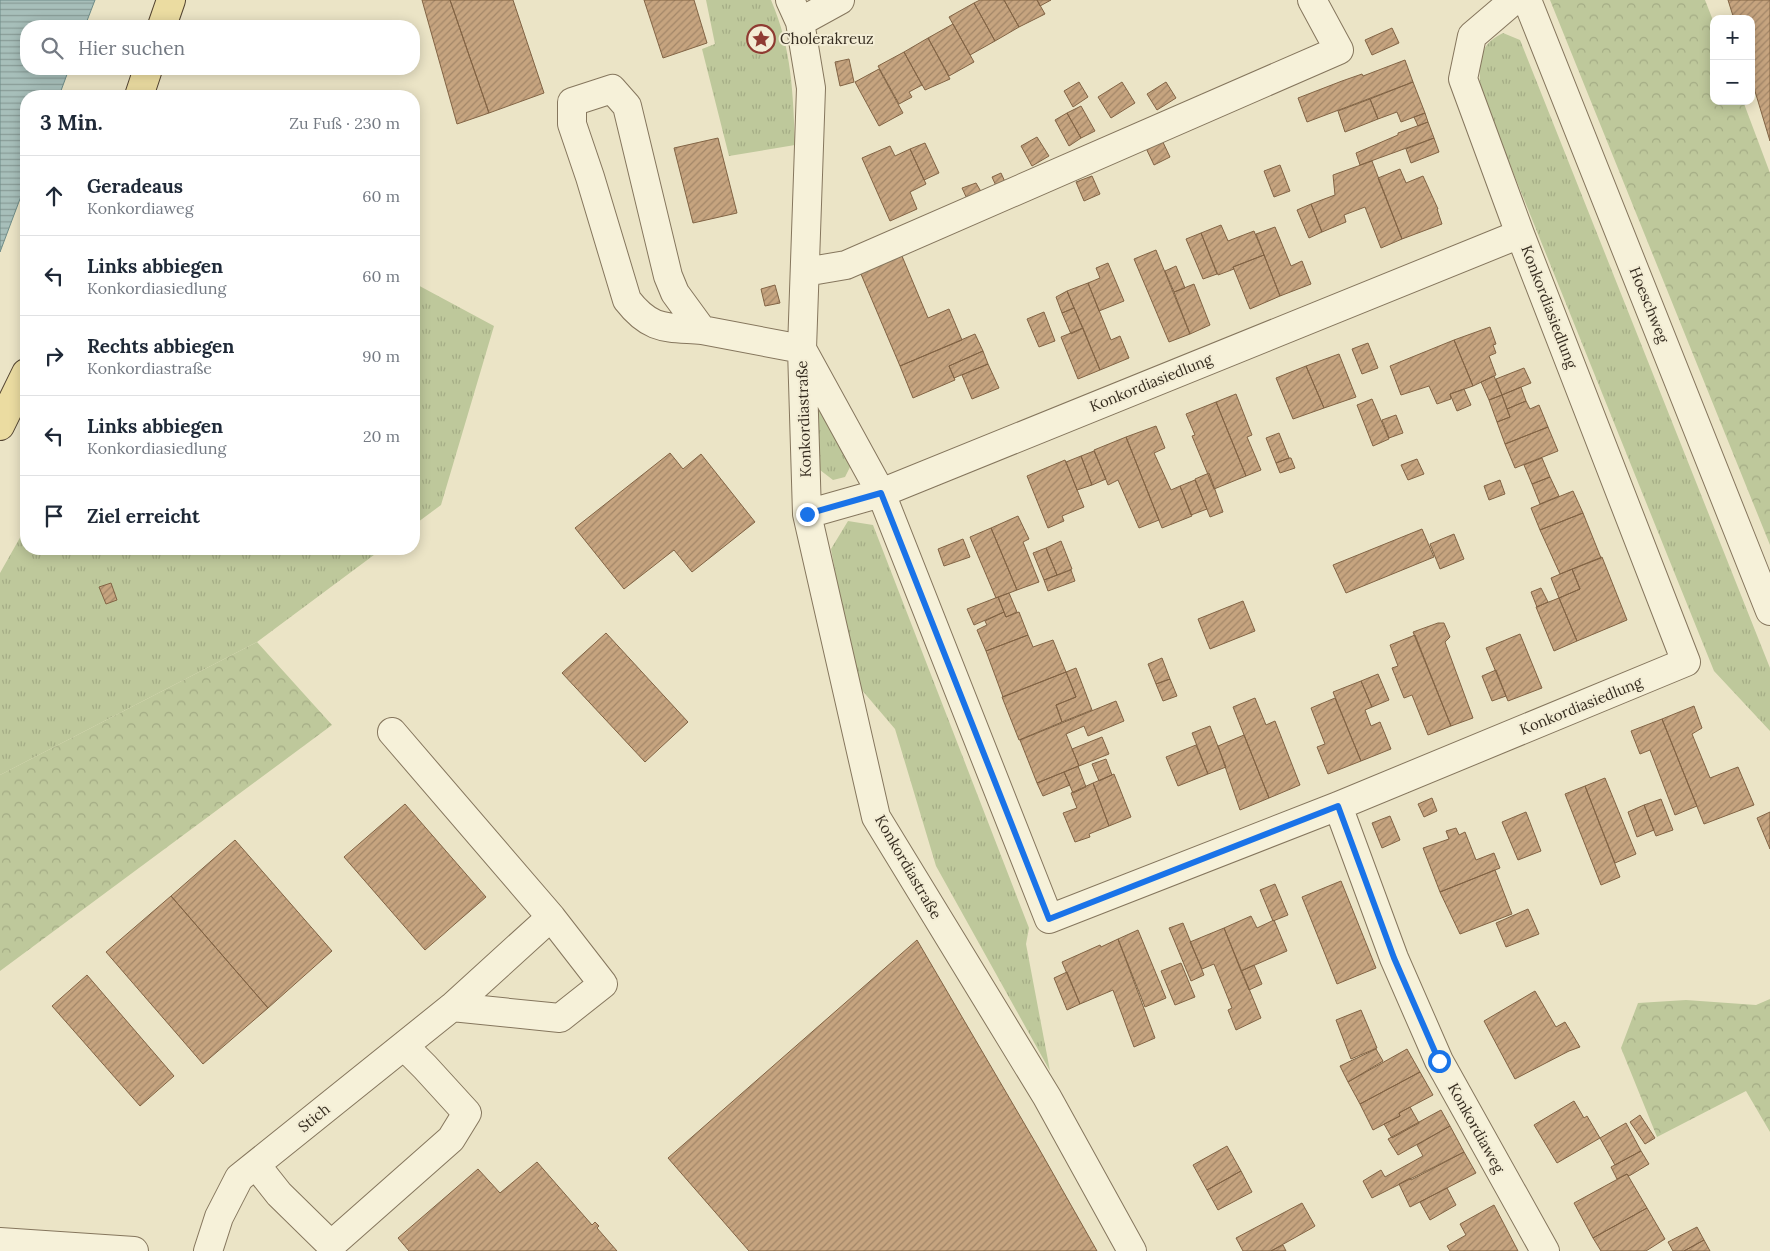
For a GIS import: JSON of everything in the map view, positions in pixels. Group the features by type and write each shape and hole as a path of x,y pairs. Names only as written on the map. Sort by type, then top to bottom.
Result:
{"main road":[{"path":"164,20 171,0"},
{"path":"141,90 146,75"},
{"path":"0,426 20,385"}],"street":[{"path":"795,11 840,0"},
{"path":"805,272 846,265 1338,50 1312,0"},
{"name":"Konkordiasiedlung","path":"1049,919 1338,806 1686,662 1520,234 1463,79 1472,36 1514,0"},
{"name":"Hoeschweg","path":"1527,0 1770,611"},
{"name":"Konkordiastraße","path":"795,11 810,88 802,349 807,514 876,817 1047,1097 1132,1251"},
{"path":"702,330 675,293 668,276 627,106 612,89 572,102 572,124 627,300 638,314 658,326 702,330 802,349"},
{"name":"Konkordiasiedlung","path":"807,514 881,493 1520,234"},
{"name":"Konkordiastraße","path":"802,349 881,493 1049,919"},
{"path":"392,732 551,917 603,984 560,1018 452,1007"},
{"name":"Konkordiaweg","path":"1338,806 1394,958 1439,1061 1545,1251"},
{"name":"Stich","path":"208,1251 219,1217 239,1178 452,1007 551,917"},
{"path":"256,1165 279,1194 331,1246 452,1139 467,1113 404,1046"},
{"path":"0,1242 134,1251"}],"green space":[{"path":"706,0 771,0 783,36 790,71 795,145 729,156 702,49 715,44"},
{"path":"1550,0 1705,0 1711,15 1710,105 1744,105 1770,173 1770,545"},
{"path":"1503,33 1520,40 1770,668 1770,731 1714,671 1480,90 1481,57 1488,44"},
{"path":"420,286 494,326 441,505 420,521"},
{"path":"817,402 850,467 845,477 833,480 820,470"},
{"path":"848,521 873,525 1029,928 1026,944 1050,1071 936,866 895,729 855,682 831,549"},
{"path":"20,538 20,555 374,555 257,642 0,775 0,573"},
{"path":"257,642 332,725 0,971 0,775"},
{"path":"1770,999 1770,1132 1746,1091 1657,1137 1621,1048 1638,1003 1686,1000 1756,1005"}],"water":[{"path":"0,0 95,0 87,20 20,20 20,75 67,75 61,90 20,90 20,199 0,252"}],"building":[{"path":"422,0 450,0 489,113 457,124"},
{"path":"450,0 513,0 544,93 489,113"},
{"path":"644,0 694,0 707,43 663,58"},
{"path":"980,0 1004,0 1019,27 995,41 974,3"},
{"path":"1004,0 1037,0 1045,14 1019,27"},
{"path":"1037,0 1051,0 1040,6"},
{"path":"1728,0 1770,0 1770,141 1755,91 1755,15 1733,15"},
{"path":"974,3 995,41 970,55 949,17"},
{"path":"953,24 974,62 949,76 928,38"},
{"path":"1392,28 1399,43 1372,55 1365,40"},
{"path":"928,38 950,79 925,90 904,52"},
{"path":"904,52 922,85 909,92 912,97 899,104 878,66"},
{"path":"849,59 854,82 840,86 835,62"},
{"path":"1405,60 1413,82 1307,122 1298,98"},
{"path":"879,69 903,113 879,126 855,82"},
{"path":"1079,82 1088,97 1073,107 1064,91"},
{"path":"1122,82 1135,103 1111,118 1098,97"},
{"path":"1166,82 1176,98 1157,110 1147,94"},
{"path":"1413,82 1425,113 1401,122 1397,112 1378,119 1370,99"},
{"path":"1370,99 1378,119 1345,132 1338,111"},
{"path":"1081,106 1095,131 1081,138 1067,113"},
{"path":"1067,113 1081,138 1069,146 1055,120"},
{"path":"1425,113 1428,122 1418,126 1414,117"},
{"path":"1428,122 1434,138 1360,165 1356,153 1398,135 1398,133"},
{"path":"1160,136 1170,157 1154,165 1144,144"},
{"path":"1037,137 1049,156 1032,166 1021,146"},
{"path":"718,138 737,213 693,223 674,148"},
{"path":"1434,138 1439,152 1411,163 1406,149"},
{"path":"925,143 939,173 924,180 910,149"},
{"path":"890,146 895,156 910,149 926,184 910,192 917,209 890,221 862,158"},
{"path":"1372,161 1402,239 1381,248 1365,207 1344,215 1346,222 1322,232 1311,204 1335,195 1333,175"},
{"path":"1280,165 1290,191 1274,197 1264,171"},
{"path":"1400,169 1406,183 1423,176 1438,209 1442,224 1402,239 1378,178"},
{"path":"1001,173 1006,184 997,188 992,177"},
{"path":"1092,176 1100,194 1084,201 1076,182"},
{"path":"976,183 983,195 968,201 962,188"},
{"path":"1311,204 1322,232 1309,238 1297,210"},
{"path":"1221,225 1228,241 1254,231 1264,255 1218,275 1201,233"},
{"path":"1275,227 1291,266 1302,261 1311,284 1280,296 1256,234"},
{"path":"1201,233 1217,274 1203,279 1186,239"},
{"path":"899,249 928,318 949,309 962,340 900,366 858,267"},
{"path":"1156,250 1190,334 1169,342 1134,259"},
{"path":"1264,255 1280,296 1250,309 1233,267"},
{"path":"1108,263 1124,301 1099,311 1088,283 1100,278 1096,268"},
{"path":"1176,266 1185,288 1174,292 1165,271"},
{"path":"1088,283 1111,340 1120,336 1129,358 1100,370 1067,291"},
{"path":"1194,284 1210,325 1190,334 1174,292"},
{"path":"775,285 780,303 765,306 761,289"},
{"path":"1067,291 1074,308 1062,313 1056,297"},
{"path":"1074,308 1083,328 1071,334 1062,313"},
{"path":"1044,312 1055,341 1039,347 1027,319"},
{"path":"1490,327 1496,344 1493,345 1496,353 1489,356 1496,375 1473,386 1454,340"},
{"path":"1083,328 1100,370 1078,379 1061,337"},
{"path":"975,334 983,351 949,366 955,380 913,398 900,366"},
{"path":"1454,340 1473,386 1450,394 1451,399 1437,404 1429,386 1401,395 1390,366"},
{"path":"1368,343 1378,368 1362,374 1352,349"},
{"path":"983,351 988,364 954,378 949,366"},
{"path":"1339,354 1356,397 1324,408 1306,366"},
{"path":"988,364 999,388 972,399 962,375"},
{"path":"1306,366 1324,408 1293,419 1276,378"},
{"path":"1524,368 1531,383 1502,395 1496,379"},
{"path":"1494,376 1502,395 1489,400 1481,382"},
{"path":"1521,387 1526,401 1507,409 1502,395"},
{"path":"1464,389 1471,405 1457,411 1450,394"},
{"path":"1236,394 1252,435 1247,437 1261,470 1246,476 1216,402"},
{"path":"1502,395 1510,417 1497,422 1489,400"},
{"path":"1372,399 1389,439 1373,446 1357,405"},
{"path":"1526,401 1530,409 1539,405 1548,427 1505,444 1497,422 1510,417 1507,409"},
{"path":"1216,402 1246,476 1214,489 1192,436 1195,435 1186,414"},
{"path":"1396,415 1403,433 1389,438 1382,420"},
{"path":"1156,426 1165,448 1154,453 1171,490 1180,486 1192,516 1162,528 1126,437"},
{"path":"1548,427 1558,451 1515,468 1505,444"},
{"path":"1279,433 1289,458 1276,463 1266,438"},
{"path":"1126,437 1159,520 1139,528 1118,480 1108,485 1094,450"},
{"path":"1094,451 1106,479 1092,485 1081,456"},
{"path":"670,453 683,469 701,454 755,522 692,572 674,550 624,589 575,528"},
{"path":"1081,456 1092,485 1077,490 1066,462"},
{"path":"1291,458 1295,468 1280,473 1276,463"},
{"path":"1542,458 1550,477 1532,484 1524,465"},
{"path":"1417,459 1424,474 1408,480 1401,465"},
{"path":"1065,460 1084,507 1062,516 1064,521 1048,528 1027,476"},
{"path":"1209,473 1223,512 1210,517 1195,479"},
{"path":"1550,477 1559,496 1540,504 1532,484"},
{"path":"1195,480 1207,509 1191,515 1180,486"},
{"path":"1500,480 1505,494 1489,500 1484,486"},
{"path":"1573,491 1583,513 1540,530 1531,508"},
{"path":"1583,513 1601,558 1560,574 1540,530"},
{"path":"1018,516 1029,539 1023,542 1039,582 1017,590 991,528"},
{"path":"991,528 1017,590 996,598 970,537"},
{"path":"1422,529 1434,557 1346,593 1333,565"},
{"path":"1454,534 1464,559 1440,569 1430,544"},
{"path":"963,539 970,557 944,566 938,549"},
{"path":"1061,541 1072,569 1057,575 1046,548"},
{"path":"1046,548 1057,575 1044,580 1033,553"},
{"path":"1602,557 1627,620 1577,641 1559,598 1580,589 1572,569"},
{"path":"1572,569 1580,589 1559,598 1551,578"},
{"path":"1071,570 1075,581 1048,591 1044,580"},
{"path":"111,583 117,600 106,604 99,587"},
{"path":"1541,588 1548,602 1537,607 1531,592"},
{"path":"1009,593 1017,612 1006,617 998,597"},
{"path":"998,597 1004,612 974,625 967,609"},
{"path":"1559,598 1577,641 1554,651 1536,607"},
{"path":"1243,601 1255,631 1210,649 1198,619"},
{"path":"1004,612 1006,617 1019,612 1028,635 986,651 977,630 987,625 985,621"},
{"path":"1438,623 1444,623 1450,637 1445,642 1473,718 1451,726 1413,632"},
{"path":"606,633 688,722 645,762 562,673"},
{"path":"1520,634 1542,688 1508,701 1486,648"},
{"path":"1028,635 1033,647 1053,640 1066,672 1003,697 986,651"},
{"path":"1415,635 1451,726 1428,735 1412,695 1404,698 1392,668 1398,666 1390,645"},
{"path":"1162,658 1170,679 1156,684 1148,664"},
{"path":"1076,668 1092,710 1062,722 1056,705 1076,697 1066,672"},
{"path":"1496,670 1506,696 1492,701 1482,676"},
{"path":"1066,672 1076,697 1056,705 1062,722 1019,740 1002,697"},
{"path":"1378,674 1389,700 1372,707 1361,681"},
{"path":"1170,679 1177,696 1163,701 1156,684"},
{"path":"1361,681 1372,707 1365,710 1371,726 1380,722 1391,749 1361,761 1333,692"},
{"path":"1255,698 1266,725 1275,721 1300,785 1269,798 1233,707"},
{"path":"1335,698 1361,761 1328,774 1317,747 1325,744 1311,708"},
{"path":"1116,701 1124,721 1088,736 1084,726 1066,734 1079,766 1037,783 1020,740"},
{"path":"1694,706 1702,728 1692,734 1710,778 1738,767 1754,805 1704,824 1662,719"},
{"path":"1662,719 1697,806 1675,815 1650,750 1640,754 1631,731"},
{"path":"1210,726 1226,767 1208,774 1192,733"},
{"path":"1244,735 1269,798 1240,810 1218,746"},
{"path":"1102,737 1109,754 1079,766 1072,749"},
{"path":"1196,745 1208,774 1178,786 1166,757"},
{"path":"1106,759 1112,775 1099,781 1092,764"},
{"path":"1078,766 1086,787 1073,793 1064,772"},
{"path":"1064,772 1070,785 1043,796 1037,783"},
{"path":"1114,774 1131,817 1109,826 1093,783"},
{"path":"1605,778 1636,854 1615,863 1585,786"},
{"path":"1093,783 1109,826 1089,834 1090,837 1075,842 1063,813 1077,808 1071,793"},
{"path":"1585,786 1620,877 1601,885 1565,794"},
{"path":"1432,798 1437,811 1424,817 1418,804"},
{"path":"1661,799 1673,830 1656,836 1644,805"},
{"path":"405,804 486,897 425,950 344,857"},
{"path":"1644,805 1654,830 1637,837 1628,812"},
{"path":"1526,812 1541,851 1518,860 1502,822"},
{"path":"1770,812 1770,849 1757,818"},
{"path":"1390,816 1400,840 1382,848 1372,823"},
{"path":"1456,828 1459,835 1465,832 1476,860 1494,853 1500,868 1440,892 1423,848 1449,839 1446,831"},
{"path":"235,840 332,951 268,1008 171,896"},
{"path":"1495,870 1512,914 1460,934 1440,892"},
{"path":"1341,881 1376,968 1337,984 1302,897"},
{"path":"1275,884 1288,915 1273,921 1260,890"},
{"path":"171,896 268,1008 203,1064 106,952"},
{"path":"1528,909 1539,934 1506,947 1496,923"},
{"path":"1251,916 1257,928 1274,920 1287,951 1241,971 1224,928"},
{"path":"1183,923 1204,975 1191,981 1169,928"},
{"path":"1224,928 1261,1018 1236,1030 1228,1010 1232,1008 1214,964 1202,969 1190,942"},
{"path":"1138,930 1166,998 1145,1007 1118,939"},
{"path":"1118,939 1155,1038 1134,1047 1113,990 1080,1004 1062,962"},
{"path":"917,940 1097,1251 749,1251 668,1158"},
{"path":"1181,963 1195,997 1175,1005 1161,971"},
{"path":"1254,965 1262,984 1249,990 1241,971"},
{"path":"1067,972 1080,1004 1067,1010 1054,978"},
{"path":"87,975 174,1076 140,1106 52,1006"},
{"path":"1535,991 1556,1027 1565,1022 1580,1047 1515,1079 1484,1021"},
{"path":"1361,1010 1377,1048 1351,1059 1336,1020"},
{"path":"1376,1049 1383,1061 1348,1082 1340,1066"},
{"path":"1407,1049 1420,1072 1360,1104 1348,1082"},
{"path":"1420,1072 1433,1095 1399,1113 1400,1116 1373,1130 1360,1104"},
{"path":"1574,1101 1584,1118 1587,1116 1600,1138 1557,1163 1534,1125"},
{"path":"1410,1107 1419,1123 1392,1138 1384,1124 1400,1116 1399,1113"},
{"path":"1441,1110 1450,1126 1398,1155 1388,1139"},
{"path":"1640,1115 1655,1138 1645,1144 1630,1122"},
{"path":"1626,1123 1641,1151 1615,1165 1600,1138"},
{"path":"1450,1126 1464,1152 1372,1198 1363,1181 1381,1170 1385,1177 1423,1156 1417,1145"},
{"path":"1227,1146 1241,1171 1207,1190 1193,1165"},
{"path":"1641,1151 1649,1164 1629,1176 1627,1174 1617,1179 1611,1167"},
{"path":"1464,1152 1476,1173 1410,1207 1399,1184 1410,1178 1411,1180"},
{"path":"537,1162 592,1225 595,1222 599,1226 597,1228 617,1251 409,1251 398,1238 478,1169 500,1193"},
{"path":"1241,1171 1252,1192 1218,1210 1207,1190"},
{"path":"1627,1174 1647,1208 1593,1238 1574,1203"},
{"path":"1447,1188 1456,1205 1430,1220 1420,1202"},
{"path":"1302,1203 1315,1226 1271,1251 1243,1251 1236,1238"},
{"path":"1494,1205 1518,1251 1450,1251 1447,1246 1466,1235 1460,1224"},
{"path":"1647,1208 1665,1239 1646,1251 1601,1251 1593,1238"},
{"path":"1697,1227 1704,1240 1684,1251 1673,1251 1668,1242"},
{"path":"1704,1240 1710,1251 1684,1251"},
{"path":"1283,1245 1286,1251 1271,1251"}],"place":[{"name":"Cholerakreuz","path":"761,39"}],"route":[{"path":"807,514 881,493 1049,919 1338,806 1394,958 1439,1061"}]}
